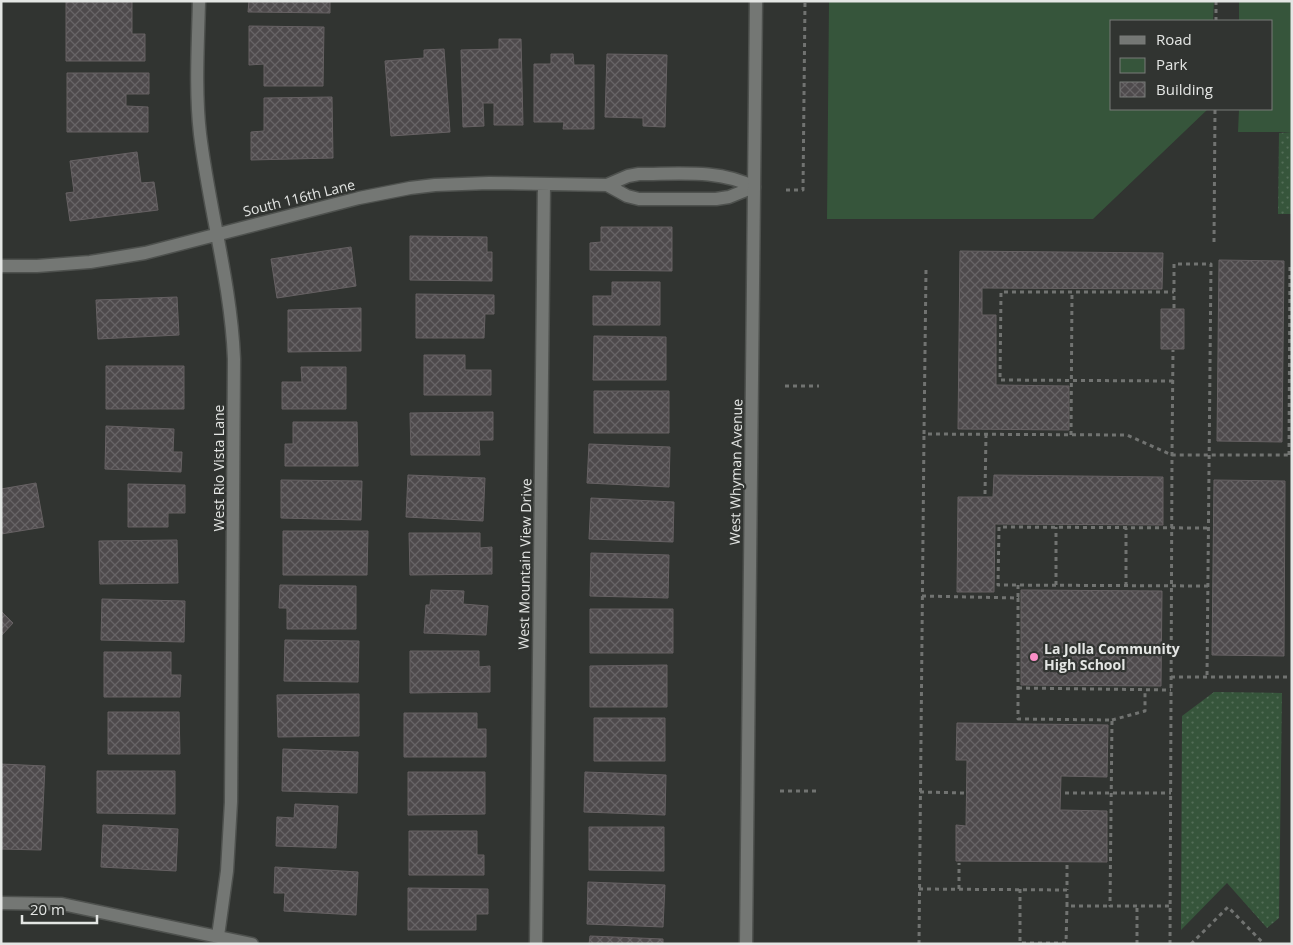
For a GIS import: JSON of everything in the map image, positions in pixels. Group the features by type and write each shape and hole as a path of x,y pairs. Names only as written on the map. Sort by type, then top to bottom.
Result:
{"street":[{"name":"West Rio Vista Lane","path":"198,1 200,135 233,332 230,837 218,936"},
{"name":"West Whyman Avenue","path":"746,944 756,1"},
{"name":"South 116th Lane","path":"1,266 37,266 90,262 145,253 359,198 410,188 460,184 607,185 628,176 639,174 716,175 730,177 754,187"},
{"name":"West Mountain View Drive","path":"536,944 544,184"},
{"name":"South 116th Lane","path":"607,185 627,196 639,199 716,199 730,197 754,187"},
{"path":"1,903 62,904 252,944"}],"path":[{"path":"786,190 803,190 804,1"},
{"path":"1216,1 1216,20"},
{"path":"1214,242 1215,110"},
{"path":"924,434 1127,435 1172,455 1290,455 1290,262"},
{"path":"1174,308 1174,264 1211,264 1207,677"},
{"path":"919,944 926,270"},
{"path":"1173,380 1000,380 1000,312 1001,292 1174,292"},
{"path":"1070,435 1072,292"},
{"path":"1170,944 1173,350"},
{"path":"785,386 819,386"},
{"path":"985,494 986,434"},
{"path":"1208,586 998,585 998,527 1209,528"},
{"path":"1056,527 1056,585"},
{"path":"1126,528 1126,586"},
{"path":"1018,585 1018,719 1112,720 1145,712 1145,690"},
{"path":"922,596 1018,598"},
{"path":"1171,677 1292,677"},
{"path":"1018,688 1171,690"},
{"path":"1110,906 1112,720"},
{"path":"780,791 816,792"},
{"path":"920,792 964,793"},
{"path":"1065,793 1171,793"},
{"path":"959,863 959,889"},
{"path":"1020,889 1020,943 1066,943 1067,864"},
{"path":"919,889 1067,890"},
{"path":"1067,906 1170,906"},
{"path":"1137,906 1137,944"},
{"path":"1191,944 1228,907 1264,944"}],"green space":[{"path":"829,1 1214,1 1213,20 1110,20 1110,110 1207,110 1093,219 827,219"},
{"path":"1239,1 1292,1 1292,132 1238,132 1239,110 1273,110 1273,20 1239,20"},
{"path":"1292,132 1292,214 1278,214 1279,133"},
{"path":"1214,692 1282,693 1279,918 1267,928 1227,883 1181,930 1182,716"}],"building":[{"path":"66,1 132,1 132,34 145,34 145,61 66,61"},
{"path":"249,1 330,1 330,13 248,12"},
{"path":"249,26 324,27 323,86 264,86 264,64 249,65"},
{"path":"499,39 521,39 523,125 494,125 494,103 483,103 484,126 463,127 461,50 499,49"},
{"path":"444,49 450,132 391,136 385,61 424,58 424,50"},
{"path":"551,54 573,54 574,65 594,65 594,129 563,129 564,122 534,122 534,64 551,64"},
{"path":"607,54 667,55 665,127 643,126 643,118 605,117"},
{"path":"67,73 149,73 149,94 126,94 126,106 148,107 148,132 67,132"},
{"path":"332,97 333,158 251,160 251,132 264,131 264,98"},
{"path":"137,152 141,183 154,182 158,210 70,221 66,193 74,192 70,161"},
{"path":"601,227 672,227 672,271 590,270 590,243 601,242"},
{"path":"410,236 487,237 487,252 492,252 492,281 410,280"},
{"path":"351,247 356,286 277,298 271,259"},
{"path":"960,251 1163,253 1162,289 982,288 982,315 996,315 996,385 1069,386 1069,430 958,429"},
{"path":"1219,260 1284,261 1282,442 1217,441"},
{"path":"612,282 660,282 660,325 593,325 593,296 612,296"},
{"path":"416,294 494,295 494,314 485,314 484,338 416,338"},
{"path":"177,297 179,335 98,339 96,300"},
{"path":"361,308 361,351 288,352 288,310"},
{"path":"1161,309 1184,309 1184,349 1161,349"},
{"path":"594,336 666,337 666,380 593,380"},
{"path":"424,355 465,355 465,370 491,370 491,395 424,395"},
{"path":"106,366 184,366 184,409 106,409"},
{"path":"301,367 346,367 346,409 282,409 282,382 302,382"},
{"path":"594,391 669,391 669,433 594,433"},
{"path":"493,412 493,440 479,440 480,455 411,455 410,413"},
{"path":"293,422 357,422 358,466 285,466 285,444 293,444"},
{"path":"106,426 174,429 173,452 182,452 181,472 105,469"},
{"path":"589,444 670,447 669,487 587,483"},
{"path":"408,475 485,478 483,521 406,517"},
{"path":"994,475 1163,477 1163,525 995,524 994,592 957,592 958,497 993,497"},
{"path":"281,480 362,481 361,520 281,518"},
{"path":"1214,480 1285,481 1284,656 1212,655"},
{"path":"36,483 44,527 1,534 1,489"},
{"path":"128,484 185,485 185,513 168,513 168,527 128,527"},
{"path":"591,498 674,502 673,542 589,539"},
{"path":"283,531 368,531 367,575 283,575"},
{"path":"409,533 480,533 480,548 492,547 492,574 410,575"},
{"path":"177,540 178,583 100,584 99,541"},
{"path":"591,553 669,555 668,598 590,596"},
{"path":"280,585 356,586 356,629 287,629 287,608 279,608"},
{"path":"431,590 464,591 463,604 488,606 486,635 424,633 426,605 430,605"},
{"path":"1021,590 1162,591 1161,686 1021,685"},
{"path":"102,599 185,601 184,642 101,640"},
{"path":"590,609 673,609 673,653 590,653"},
{"path":"1,611 13,623 1,636"},
{"path":"285,640 359,641 358,682 284,681"},
{"path":"410,651 479,651 479,667 490,666 490,692 410,693"},
{"path":"104,652 171,652 171,675 181,675 180,697 104,697"},
{"path":"667,665 667,707 590,707 590,666"},
{"path":"359,694 359,736 278,737 277,695"},
{"path":"108,712 179,712 180,754 108,754"},
{"path":"404,713 477,713 477,729 486,729 486,757 404,757"},
{"path":"594,718 665,718 665,761 594,761"},
{"path":"957,723 1108,725 1107,777 1061,776 1060,810 1107,811 1107,862 956,861 956,825 966,826 967,760 956,760"},
{"path":"283,749 358,752 357,793 282,791"},
{"path":"1,764 45,766 41,850 1,849"},
{"path":"97,771 175,771 175,814 97,813"},
{"path":"408,772 485,772 485,814 408,815"},
{"path":"585,772 666,775 665,815 584,812"},
{"path":"295,804 338,806 336,848 276,846 277,817 294,818"},
{"path":"103,825 178,829 176,871 101,867"},
{"path":"589,827 664,827 664,871 589,870"},
{"path":"409,831 477,831 477,855 484,855 484,875 409,875"},
{"path":"275,867 358,872 356,915 284,911 285,893 274,893"},
{"path":"588,882 665,885 663,927 587,924"},
{"path":"408,888 488,889 488,914 476,914 476,930 408,930"},
{"path":"590,936 663,939 663,944 589,944"}],"place":[{"name":"La Jolla Community High School","path":"1034,657"}]}
